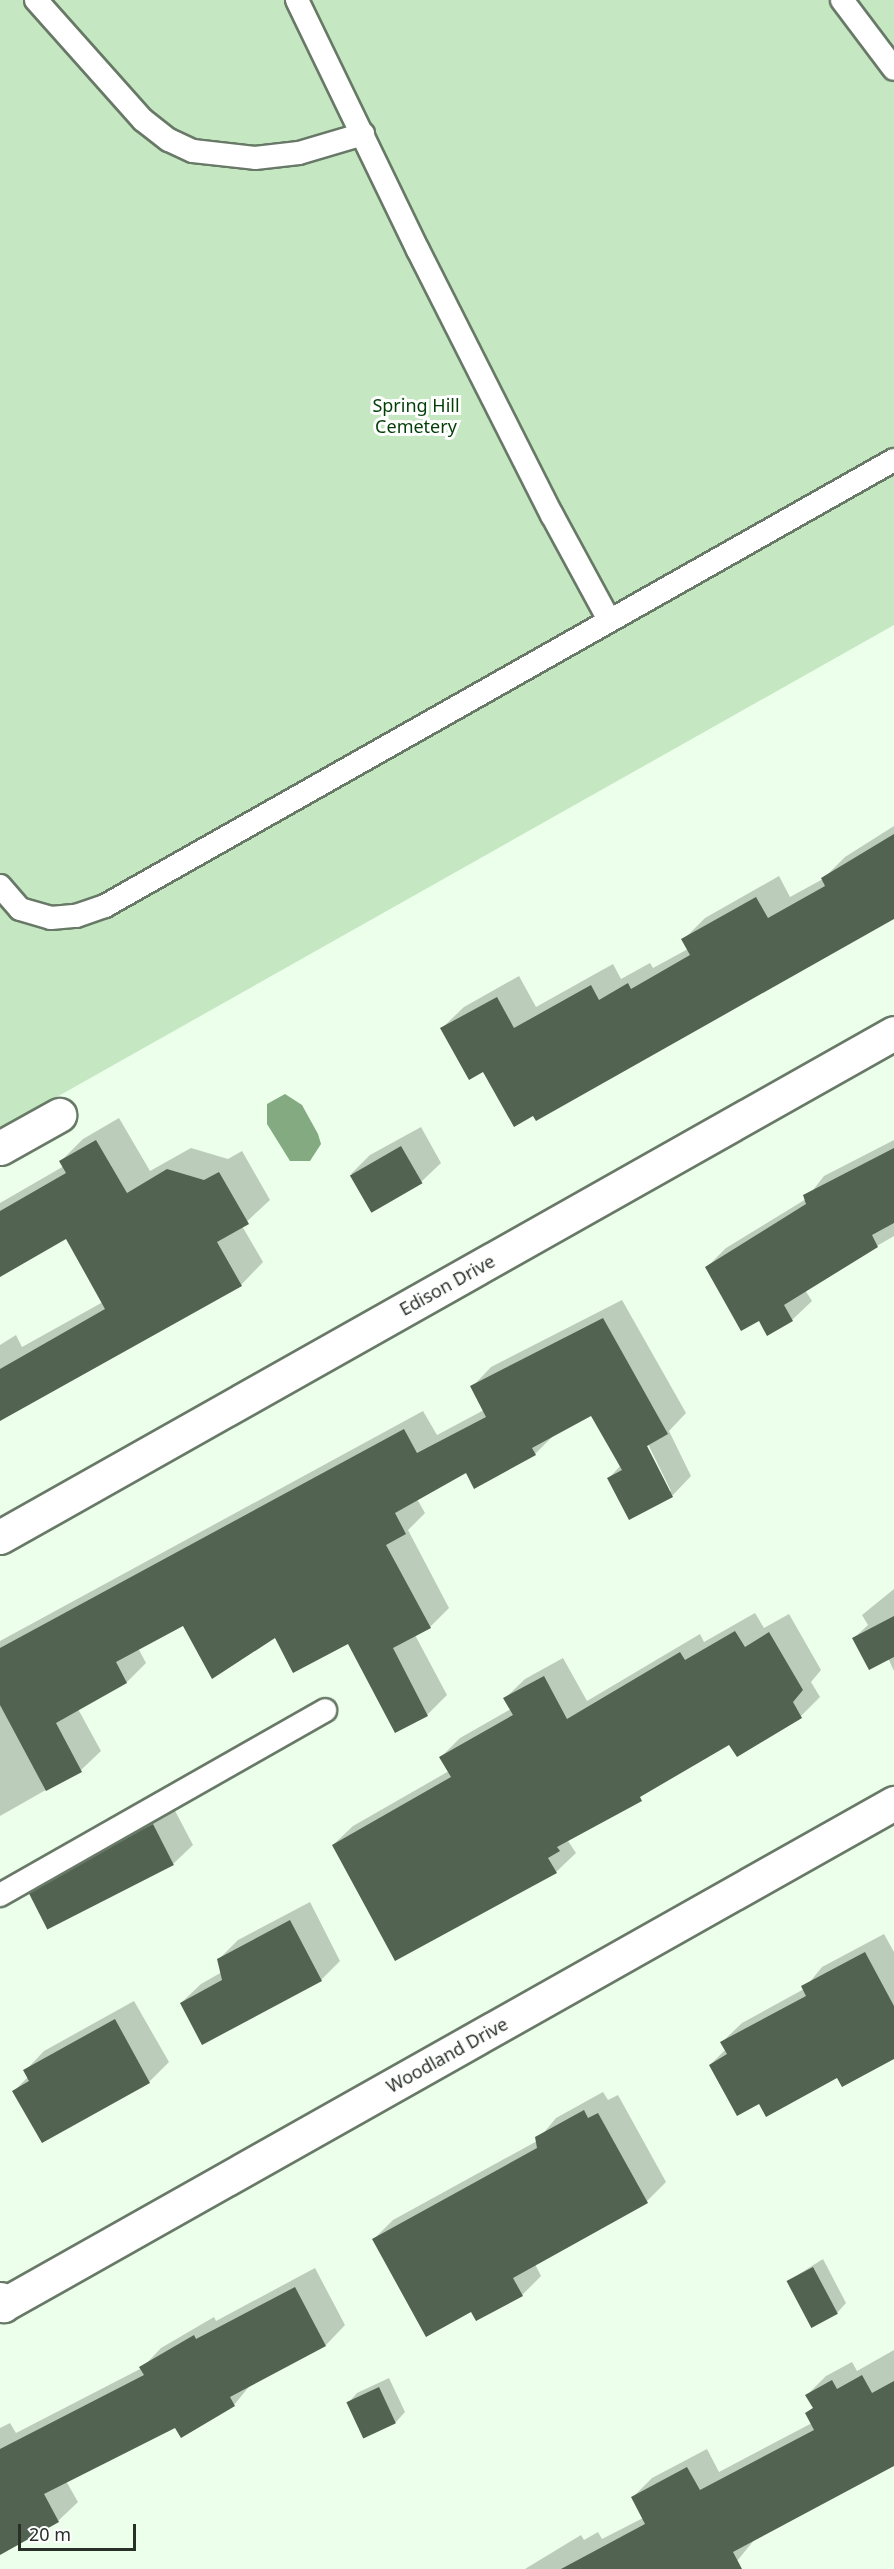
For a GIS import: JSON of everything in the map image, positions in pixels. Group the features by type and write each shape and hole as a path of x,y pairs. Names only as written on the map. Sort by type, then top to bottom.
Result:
{"street":[{"name":"Edison Drive","path":"0,1537 894,1033"},
{"path":"0,1148 59,1115"},
{"name":"Woodland Drive","path":"1,2303 894,1803"}],"lane":[{"path":"36,0 142,120 170,140 193,151 255,158 299,153 363,134"},
{"path":"297,0 552,515 609,620"},
{"path":"842,0 894,69"},
{"path":"0,886 21,909 51,918 76,916 105,906 894,460"},
{"path":"0,1895 326,1710"}],"green space":[{"name":"Spring Hill Cemetery","path":"0,0 894,0 894,625 0,1129"}],"shaded area":[{"path":"285,1094 302,1105 318,1134 321,1144 310,1161 290,1161 267,1124 267,1104"}],"building":[{"path":"894,834 894,919 536,1121 533,1116 514,1127 483,1072 469,1080 440,1028 497,997 514,1028 591,985 599,1000 628,983 631,989 690,955 681,939 756,897 768,918 825,886 821,878"},
{"path":"96,1140 127,1193 167,1169 204,1180 219,1172 249,1224 217,1242 242,1286 0,1421 0,1369 105,1309 66,1239 0,1277 0,1211 66,1173 59,1161"},
{"path":"401,1146 422,1183 371,1213 350,1176"},
{"path":"894,1148 894,1223 872,1235 878,1247 784,1305 793,1321 767,1336 759,1321 741,1331 705,1267 806,1204 803,1195"},
{"path":"603,1318 668,1434 647,1446 673,1497 629,1520 607,1478 622,1470 591,1416 532,1448 536,1455 474,1489 466,1473 395,1513 406,1534 386,1545 431,1628 393,1648 428,1716 395,1733 348,1644 293,1673 275,1638 212,1679 183,1626 116,1662 127,1683 56,1723 82,1772 46,1791 0,1705 0,1648 404,1429 417,1453 486,1417 470,1386"},
{"path":"894,1616 894,1657 869,1670 852,1638"},
{"path":"735,1631 745,1647 769,1632 803,1690 793,1702 802,1718 737,1757 729,1745 640,1797 642,1801 557,1847 560,1851 548,1858 557,1873 395,1961 332,1845 451,1777 439,1757 513,1715 503,1698 544,1676 567,1719 680,1652 685,1660"},
{"path":"153,1824 174,1865 47,1929 26,1888"},
{"path":"290,1920 322,1981 202,2045 180,2003 222,1980 217,1959"},
{"path":"865,1952 894,2006 894,2059 842,2087 837,2078 766,2117 759,2104 737,2116 709,2065 727,2054 720,2042 806,1996 801,1986"},
{"path":"115,2019 150,2083 42,2143 12,2091 29,2081 23,2070"},
{"path":"584,2110 588,2118 598,2113 648,2203 513,2278 523,2296 476,2321 471,2312 426,2337 372,2239 537,2148 535,2137"},
{"path":"813,2267 838,2314 811,2328 787,2281"},
{"path":"295,2287 326,2346 230,2397 235,2406 181,2438 175,2428 44,2494 59,2522 0,2555 0,2449 144,2375 139,2367 194,2335 196,2339"},
{"path":"862,2375 872,2393 894,2381 894,2466 733,2552 742,2569 561,2569 645,2524 631,2497 687,2467 700,2490 814,2430 805,2413 813,2408 805,2395 832,2380 837,2389"},
{"path":"379,2387 396,2423 363,2438 346,2402"}]}
